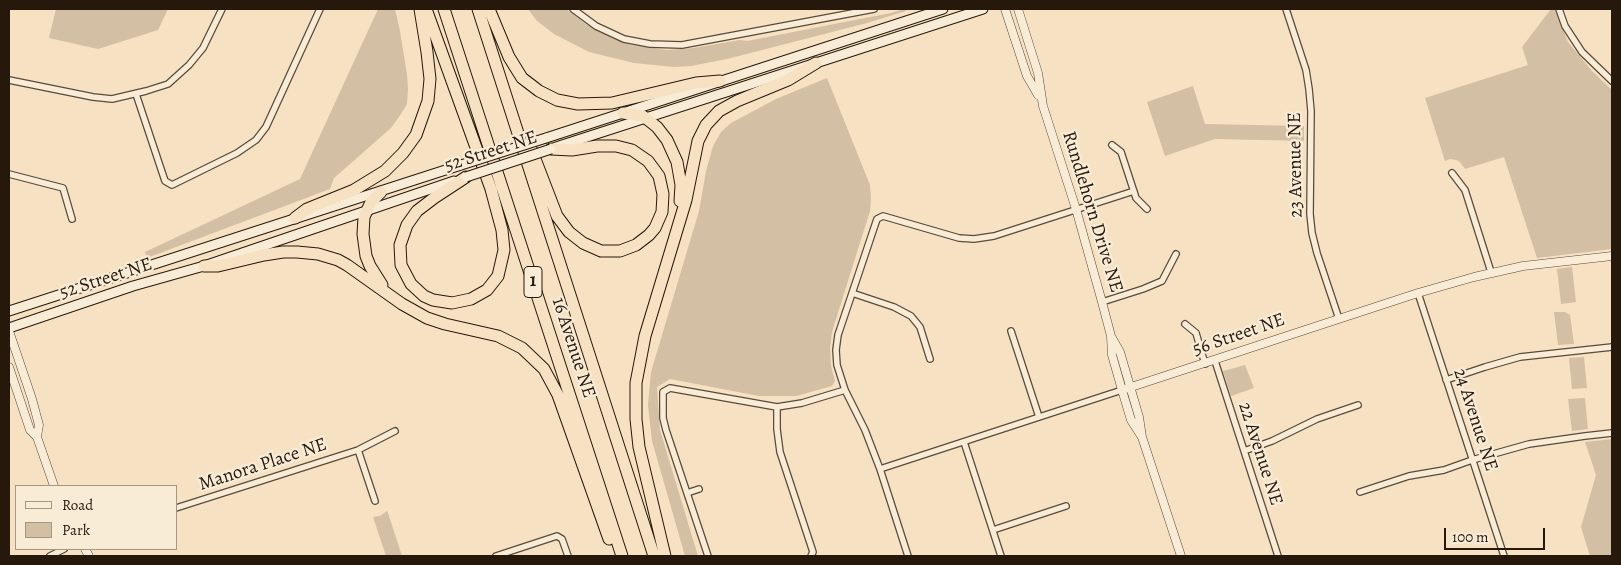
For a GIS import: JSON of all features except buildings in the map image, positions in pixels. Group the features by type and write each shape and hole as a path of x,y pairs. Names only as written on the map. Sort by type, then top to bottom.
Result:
{"highway":[{"path":"295,218 307,209 354,190 385,171 399,158 416,135 428,101 430,79 420,9"},
{"path":"426,9 493,196 502,230 504,250 498,276 487,290 471,299 452,303 433,300 424,296 411,284 401,265 400,245 407,225 417,211 466,177"},
{"name":"16 Avenue NE","path":"444,9 622,556"},
{"path":"478,9 552,206 563,225 583,243 601,251 610,252 628,249 649,236 662,212 663,194 659,176 648,161 632,150 616,146 597,146 572,150 551,149"},
{"name":"16 Avenue NE","path":"478,9 654,556"},
{"path":"489,9 509,57 522,78 539,91 557,100 578,104 612,102 696,84 720,81"},
{"path":"665,556 642,462 637,426 636,395 638,371 645,336 686,200 698,141 701,133 712,118 728,105 788,80 816,63"},
{"path":"623,113 643,116 644,119 657,127 674,154 681,185 679,222"},
{"path":"381,192 371,202 362,225 366,256 374,274 393,298"},
{"path":"204,266 218,266 283,252 318,254 348,265 410,310 445,324 488,334 515,344 530,354 544,369 558,395 615,556"}],"main road":[{"name":"52 Street NE","path":"9,312 943,9"},
{"name":"52 Street NE","path":"9,330 133,286 204,266 466,177 983,9"}],"street":[{"path":"9,80 93,98 112,99 168,84 189,65 203,48 222,9"},
{"path":"136,94 165,181 172,185 237,153 256,140 266,126 320,9"},
{"path":"573,9 596,26 624,39 650,44 682,45 874,9"},
{"name":"Rundlehorn Drive NE","path":"1005,9 1027,76 1041,98"},
{"name":"Rundlehorn Drive NE","path":"1018,9 1038,73 1041,98 1076,209 1102,302 1111,336 1112,355 1122,390 1131,420 1142,437"},
{"name":"23 Avenue NE","path":"1286,9 1306,70 1309,89 1311,111 1310,214 1312,233 1339,319"},
{"path":"1559,9 1565,26 1582,52 1612,81"},
{"path":"1112,145 1121,152 1136,198 1147,209"},
{"path":"1452,173 1465,190 1491,272"},
{"path":"9,174 63,188 72,218"},
{"path":"908,556 880,469 864,430 844,390 837,365 838,335 877,219 883,216 959,238 974,239 994,236 1134,191"},
{"path":"1102,302 1162,282 1176,254"},
{"name":"56 Street NE","path":"880,469 1215,361 1418,293 1491,272 1523,266 1612,256"},
{"name":"24 Avenue NE","path":"1418,293 1504,556"},
{"path":"852,294 894,307 911,316 920,327 930,359"},
{"path":"1185,324 1196,334 1205,364"},
{"path":"9,330 36,414 37,436 54,485"},
{"path":"1011,330 1038,417"},
{"name":"Rundlehorn Drive NE","path":"1111,336 1120,352 1139,417 1142,437 1181,556"},
{"path":"1446,380 1520,357 1612,347"},
{"name":"22 Avenue NE","path":"1215,361 1278,556"},
{"path":"9,367 30,430 37,436"},
{"path":"708,556 663,418 663,392 670,388 777,407 802,403 844,390"},
{"path":"1244,451 1272,442 1317,419 1358,405"},
{"path":"777,407 777,430 780,452 813,552 811,556"},
{"name":"Manora Place NE","path":"178,507 358,450 395,431"},
{"path":"1360,492 1409,476 1444,470 1529,444 1612,433"},
{"path":"964,442 1001,556"},
{"path":"358,450 375,501"},
{"path":"687,492 700,489"},
{"path":"992,530 1066,506"},
{"path":"496,556 556,536 562,539 568,556"},
{"path":"50,556 62,550"}],"green space":[{"path":"56,9 168,9 158,30 98,49 49,38"},
{"path":"378,9 395,9 407,75 407,104 391,128 334,178 330,189 147,258 145,252 300,179"},
{"path":"528,9 566,9 587,25 610,37 631,45 667,50 693,48 740,40 747,41 891,13 903,9 906,9 906,11 727,59 691,66 674,67 634,63 589,52 554,34 537,21"},
{"path":"1551,9 1555,9 1568,42 1592,71 1612,90 1612,249 1537,258 1504,157 1465,169 1456,160 1450,159 1445,161 1425,98 1528,65 1522,47"},
{"path":"827,78 870,185 871,198 870,211 832,332 830,348 831,366 835,381 832,386 796,396 759,396 670,379 657,387 660,430 698,556 685,556 652,441 648,405 651,372 699,211 706,171 713,146 721,132 731,123 776,99"},
{"path":"1193,86 1205,124 1304,126 1304,141 1215,139 1165,156 1147,102"},
{"path":"1572,267 1576,302 1561,304 1557,269"},
{"path":"1554,312 1565,312 1570,315 1574,344 1558,345"},
{"path":"1584,357 1587,388 1572,389 1569,358"},
{"path":"1245,365 1254,388 1231,396 1223,371"},
{"path":"1585,398 1588,429 1572,431 1568,399"},
{"path":"1612,439 1612,556 1590,556 1581,527 1596,475 1585,442"},
{"path":"387,511 402,556 386,556 373,517 380,516"}]}
